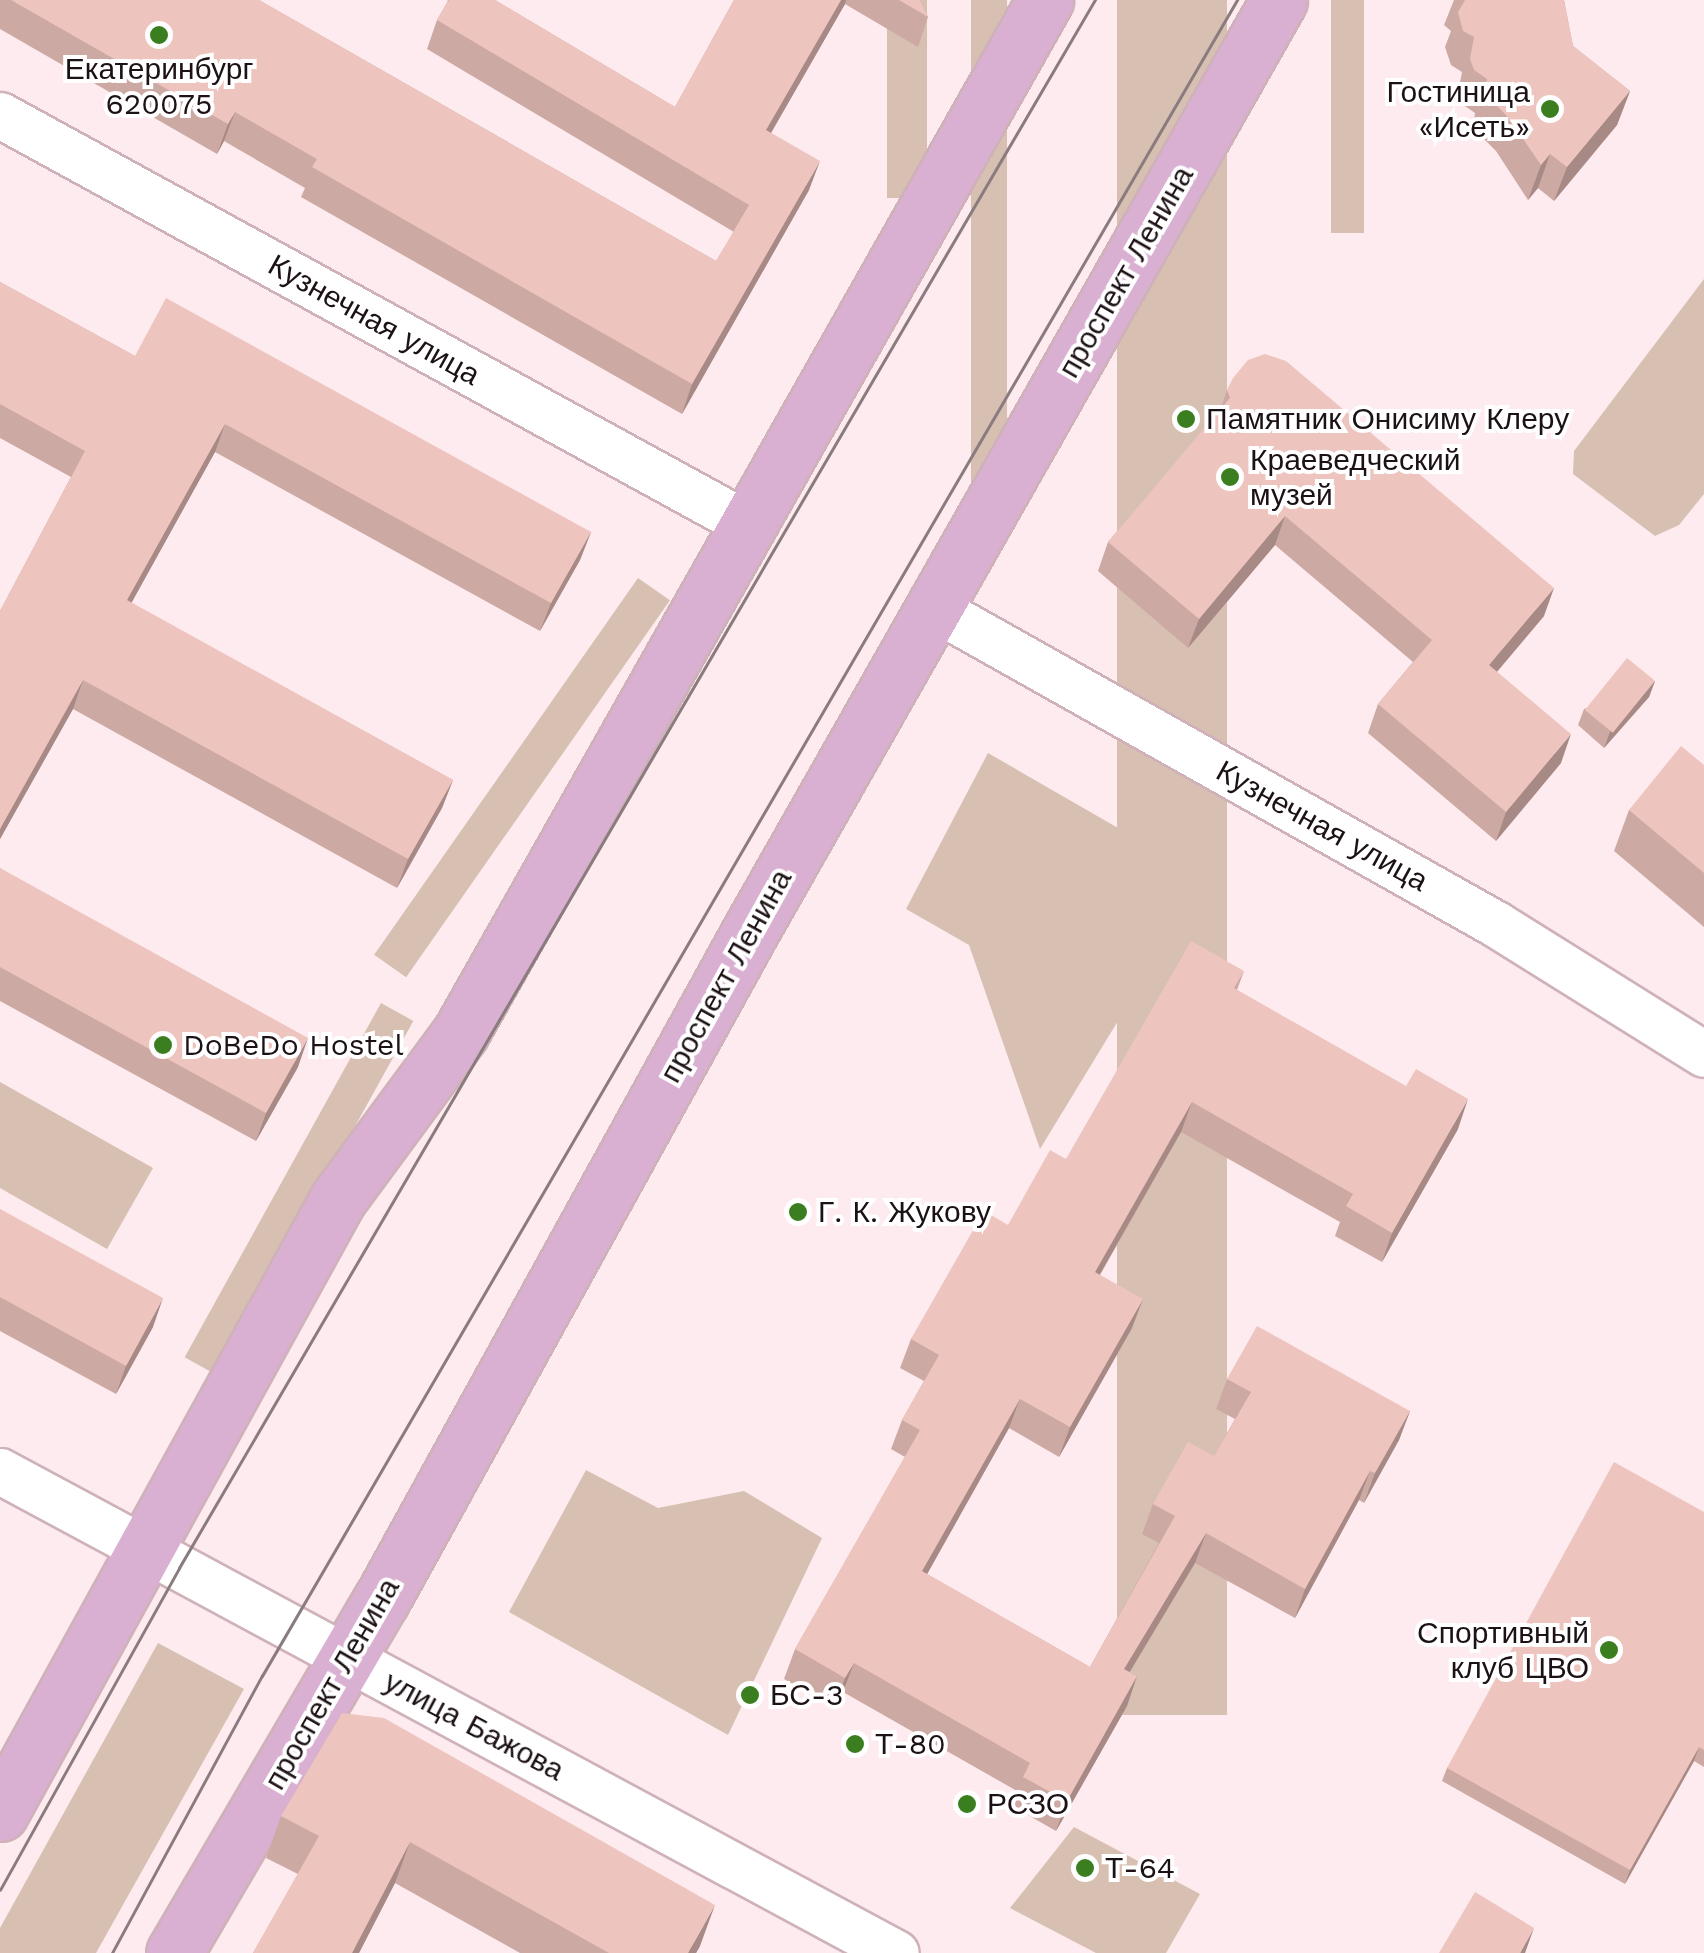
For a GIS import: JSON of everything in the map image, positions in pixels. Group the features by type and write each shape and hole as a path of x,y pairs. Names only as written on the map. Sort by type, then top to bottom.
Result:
{"main road":[{"path":"0,1813 338,1200 461,1032 1045,0"},
{"name":"проспект Ленина","path":"174,1953 346,1658 1279,0"}],"street":[{"name":"Кузнечная улица","path":"0,115 748,525"},
{"name":"Кузнечная улица","path":"934,608 1496,924 1704,1054"},
{"name":"улица Бажова","path":"0,1471 896,1953"}],"shaded area":[{"path":"887,0 927,0 927,198 887,198"},
{"path":"971,0 1007,0 1007,501 971,501"},
{"path":"1117,0 1227,0 1227,1715 1117,1715"},
{"path":"1331,0 1364,0 1364,233 1331,233"},
{"path":"1704,279 1704,494 1679,525 1655,536 1573,474 1574,451"},
{"path":"638,578 670,600 406,977 374,955"},
{"path":"988,753 1205,878 1040,1149 969,945 906,909"},
{"path":"381,1003 413,1021 217,1375 185,1357"},
{"path":"0,1082 153,1168 107,1249 0,1188"},
{"path":"586,1470 658,1508 744,1491 822,1538 728,1735 509,1612"},
{"path":"158,1643 244,1689 96,1953 0,1953 0,1928"},
{"path":"1074,1827 1200,1894 1166,1953 1096,1953 1010,1908"}],"building":[{"path":"11,0 259,0 716,261 749,205 437,20 449,0 495,0 675,107 734,0 841,0 766,130 820,161 692,384 312,167 317,159 235,112 228,124"},
{"path":"899,0 920,0 928,17"},
{"name":"Гостиница «Исеть»","path":"1465,0 1564,0 1573,46 1630,91 1567,167 1550,154 1541,165 1508,117 1485,94 1487,79 1474,70 1470,59 1474,37 1463,31 1458,12"},
{"path":"0,282 135,356 166,298 591,532 551,603 225,424 127,600 453,780 408,859 83,680 0,829 0,611 85,451 0,404"},
{"path":"1265,354 1286,361 1554,588 1489,665 1571,734 1506,812 1378,704 1432,640 1285,516 1199,619 1108,542 1230,398 1227,390 1248,360"},
{"path":"1627,658 1655,681 1613,733 1585,710"},
{"path":"1681,746 1704,765 1704,873 1629,810"},
{"path":"0,868 308,1038 266,1113 0,967"},
{"path":"1191,941 1244,971 1234,988 1406,1086 1416,1069 1468,1099 1392,1233 1346,1206 1353,1194 1192,1102 1095,1272 1143,1299 1070,1427 1020,1399 922,1571 1090,1667 1175,1516 1153,1504 1188,1442 1214,1456 1251,1392 1227,1379 1257,1326 1410,1411 1375,1473 1370,1471 1305,1589 1206,1533 1124,1669 1137,1676 1067,1801 1023,1777 1030,1763 854,1663 845,1678 795,1649 920,1430 902,1420 939,1355 911,1339 984,1211 1008,1225 1050,1150 1066,1159"},
{"path":"0,1209 163,1298 126,1366 0,1297"},
{"name":"Спортивный клуб ЦВО","path":"1614,1462 1704,1512 1704,1750 1699,1747 1630,1870 1447,1768"},
{"path":"342,1713 384,1718 715,1905 688,1953 609,1953 410,1842 352,1953 253,1953 319,1836 281,1816"},
{"path":"1475,1892 1534,1928 1520,1953 1439,1953"}],"tram line":[{"path":"0,1890 179,1568 1095,0"},
{"path":"112,1953 262,1676 1237,0"}],"place":[{"name":"Екатеринбург 620075","path":"159,35"},
{"name":"Гостиница «Исеть»","path":"1550,109"},
{"name":"Памятник Онисиму Клеру","path":"1186,419"},
{"name":"Краеведческий музей","path":"1230,477"},
{"name":"DoBeDo Hostel","path":"163,1045"},
{"name":"Г. К. Жукову","path":"798,1212"},
{"name":"Спортивный клуб ЦВО","path":"1609,1650"},
{"name":"БС-3","path":"750,1695"},
{"name":"Т-80","path":"855,1744"},
{"name":"РСЗО","path":"967,1804"},
{"name":"Т-64","path":"1085,1868"}]}
